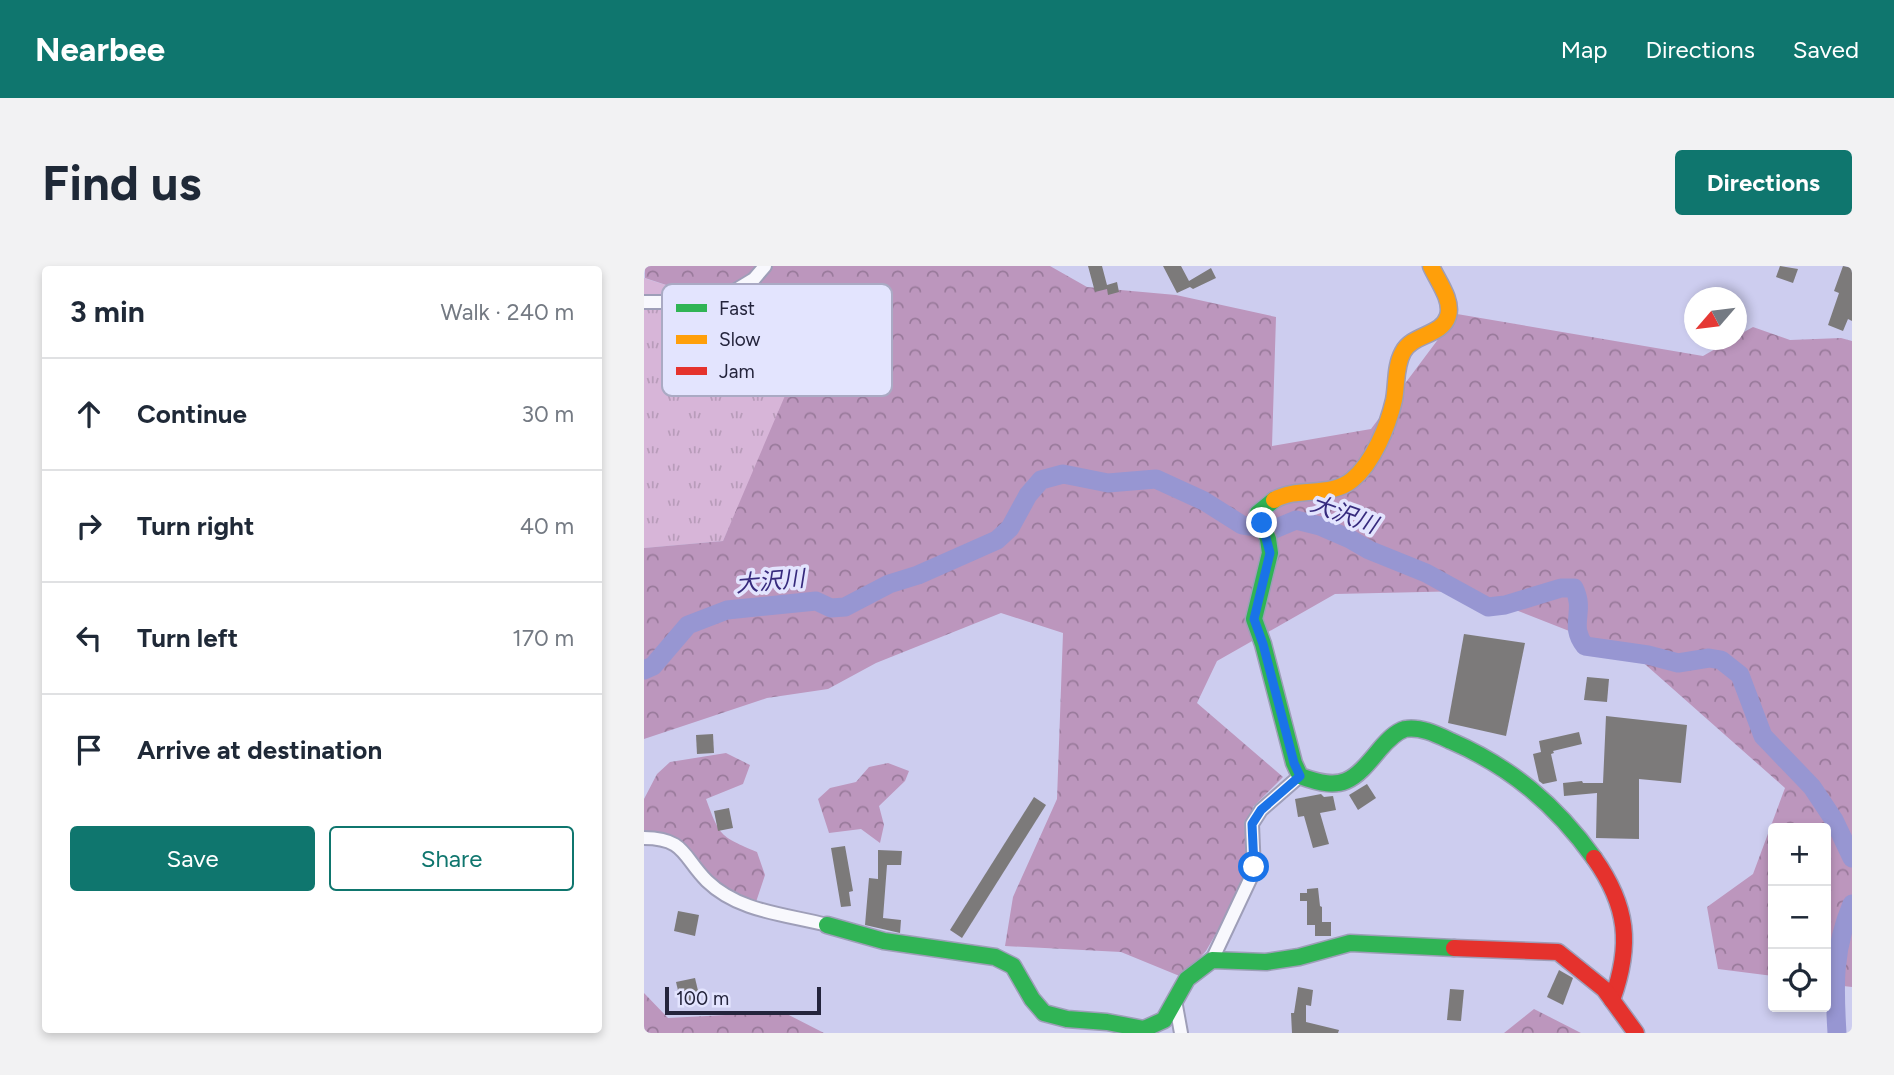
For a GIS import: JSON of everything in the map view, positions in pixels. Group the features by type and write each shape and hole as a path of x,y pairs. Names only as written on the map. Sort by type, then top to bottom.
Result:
{"street":[{"path":"746,284 765,266"},
{"path":"1431,266 1449,312 1445,323 1418,337 1402,352 1387,422 1361,471 1349,482 1332,489 1281,497 1258,513 1268,539 1270,553 1254,619 1294,763 1300,776 1325,784 1344,784 1355,779 1392,737 1403,729 1419,729 1460,745 1518,778 1554,811 1590,853 1615,892 1624,921 1624,968 1612,1000"},
{"path":"644,302 662,302"},
{"path":"644,838 668,841 682,848 707,880 734,900 757,910 884,941 995,957 1013,967 1032,999 1044,1013 1068,1019 1107,1022 1144,1029 1164,1020 1187,979 1212,960 1254,871 1252,824 1261,810 1300,776"},
{"path":"1212,960 1266,962 1298,957 1350,943 1558,952 1596,981 1636,1033"},
{"path":"1175,1000 1181,1033"}],"green space":[{"path":"645,266 1050,266 1087,287 1176,295 1276,317 1272,446 1371,429 1457,314 1703,356 1714,350 1747,350 1747,330 1753,327 1790,340 1841,338 1852,341 1852,987 1831,985 1831,823 1772,823 1785,788 1638,658 1467,591 1335,594 1217,661 1197,703 1283,777 1253,807 1254,867 1206,951 1182,977 1121,952 1005,946 1013,897 1057,799 1063,633 1001,613 876,663 828,689 767,698 644,739 644,548 723,541 785,396 892,396 892,284 663,284 645,278"},
{"path":"644,278 662,284 662,396 789,396 723,541 644,548"},
{"path":"726,753 750,765 743,784 706,799 723,834 757,852 765,875 756,902 721,885 682,848 644,834 644,799 657,774 670,762"},
{"path":"888,763 909,771 905,781 879,806 884,825 880,843 861,829 829,833 818,799 830,788 856,782 869,767"},
{"path":"1768,834 1768,975 1718,969 1707,907 1753,874"},
{"path":"644,993 668,1018 783,1012 824,1033 644,1033"},
{"path":"1534,1009 1581,1033 1504,1033"}],"building":[{"path":"1088,266 1102,266 1107,285 1117,282 1119,292 1108,295 1107,289 1095,292"},
{"path":"1163,266 1181,266 1189,281 1211,268 1216,278 1177,293"},
{"path":"1780,266 1798,269 1793,283 1776,277"},
{"path":"1843,266 1852,268 1852,321 1848,319 1843,331 1828,325 1839,293 1834,291"},
{"path":"1464,634 1525,643 1506,736 1448,723"},
{"path":"1587,677 1609,679 1607,702 1584,700"},
{"path":"1606,716 1687,725 1681,783 1639,779 1639,839 1596,838 1597,793 1564,796 1563,783 1603,783"},
{"path":"1579,732 1582,744 1553,751 1551,754 1557,781 1543,784 1539,781 1533,754 1541,752 1539,741"},
{"path":"713,734 714,753 697,754 696,735"},
{"path":"1367,784 1376,798 1358,810 1349,795"},
{"path":"1321,794 1324,797 1333,796 1336,810 1320,813 1329,844 1313,848 1304,816 1298,817 1295,799"},
{"path":"1034,797 1046,805 962,938 950,930"},
{"path":"729,808 733,828 718,831 714,811"},
{"path":"845,846 853,891 849,892 851,906 841,907 831,848"},
{"path":"878,850 902,851 901,865 887,865 883,918 901,920 900,933 865,925 869,878 878,879"},
{"path":"1318,888 1322,922 1331,922 1331,936 1315,936 1315,925 1307,925 1307,901 1300,901 1300,893"},
{"path":"678,911 699,915 695,936 674,931"},
{"path":"1559,970 1573,978 1563,1005 1547,997"},
{"path":"695,978 700,999 681,1003 676,982"},
{"path":"1298,987 1313,990 1311,1006 1306,1005 1306,1022 1339,1030 1338,1033 1292,1033 1291,1013 1294,1013"},
{"path":"1450,989 1464,990 1461,1021 1447,1020"}],"waterway":[{"name":"大沢川","path":"644,670 653,666 688,625 727,610 816,601 831,608 845,607 889,584 918,575 997,540 1010,528 1028,495 1041,480 1063,474 1108,483 1156,479 1204,501 1242,525 1272,530 1296,520 1320,526 1426,573 1488,607 1505,605 1561,588 1574,588 1578,604 1578,631 1585,646 1648,655 1678,663 1709,658 1721,660 1740,675 1763,736 1812,787 1834,820 1852,858"},
{"name":"大沢川","path":"1837,1033 1836,968 1841,937 1852,904"}],"traffic: fast":[{"path":"1274,500 1258,513 1268,539 1270,553 1254,619 1294,763 1300,776 1327,783 1346,781 1362,769 1398,732 1411,728 1423,730 1473,751 1513,775 1564,821 1594,858"},
{"path":"827,925 884,941 995,957 1013,966 1032,999 1044,1013 1067,1019 1107,1022 1144,1029 1164,1020 1187,979 1212,960 1266,962 1299,957 1350,943 1454,948"}],"traffic: slow":[{"path":"1274,500 1293,494 1334,489 1352,480 1367,464 1388,421 1403,352 1413,342 1440,328 1448,316 1446,297 1431,266"}],"traffic: jam":[{"path":"1594,858 1614,893 1623,926 1622,961 1612,1000"},
{"path":"1454,948 1558,952 1604,989 1636,1033"}],"route":[{"path":"1254,867 1252,824 1261,810 1300,776 1294,763 1254,619 1270,553 1262,523"}]}
